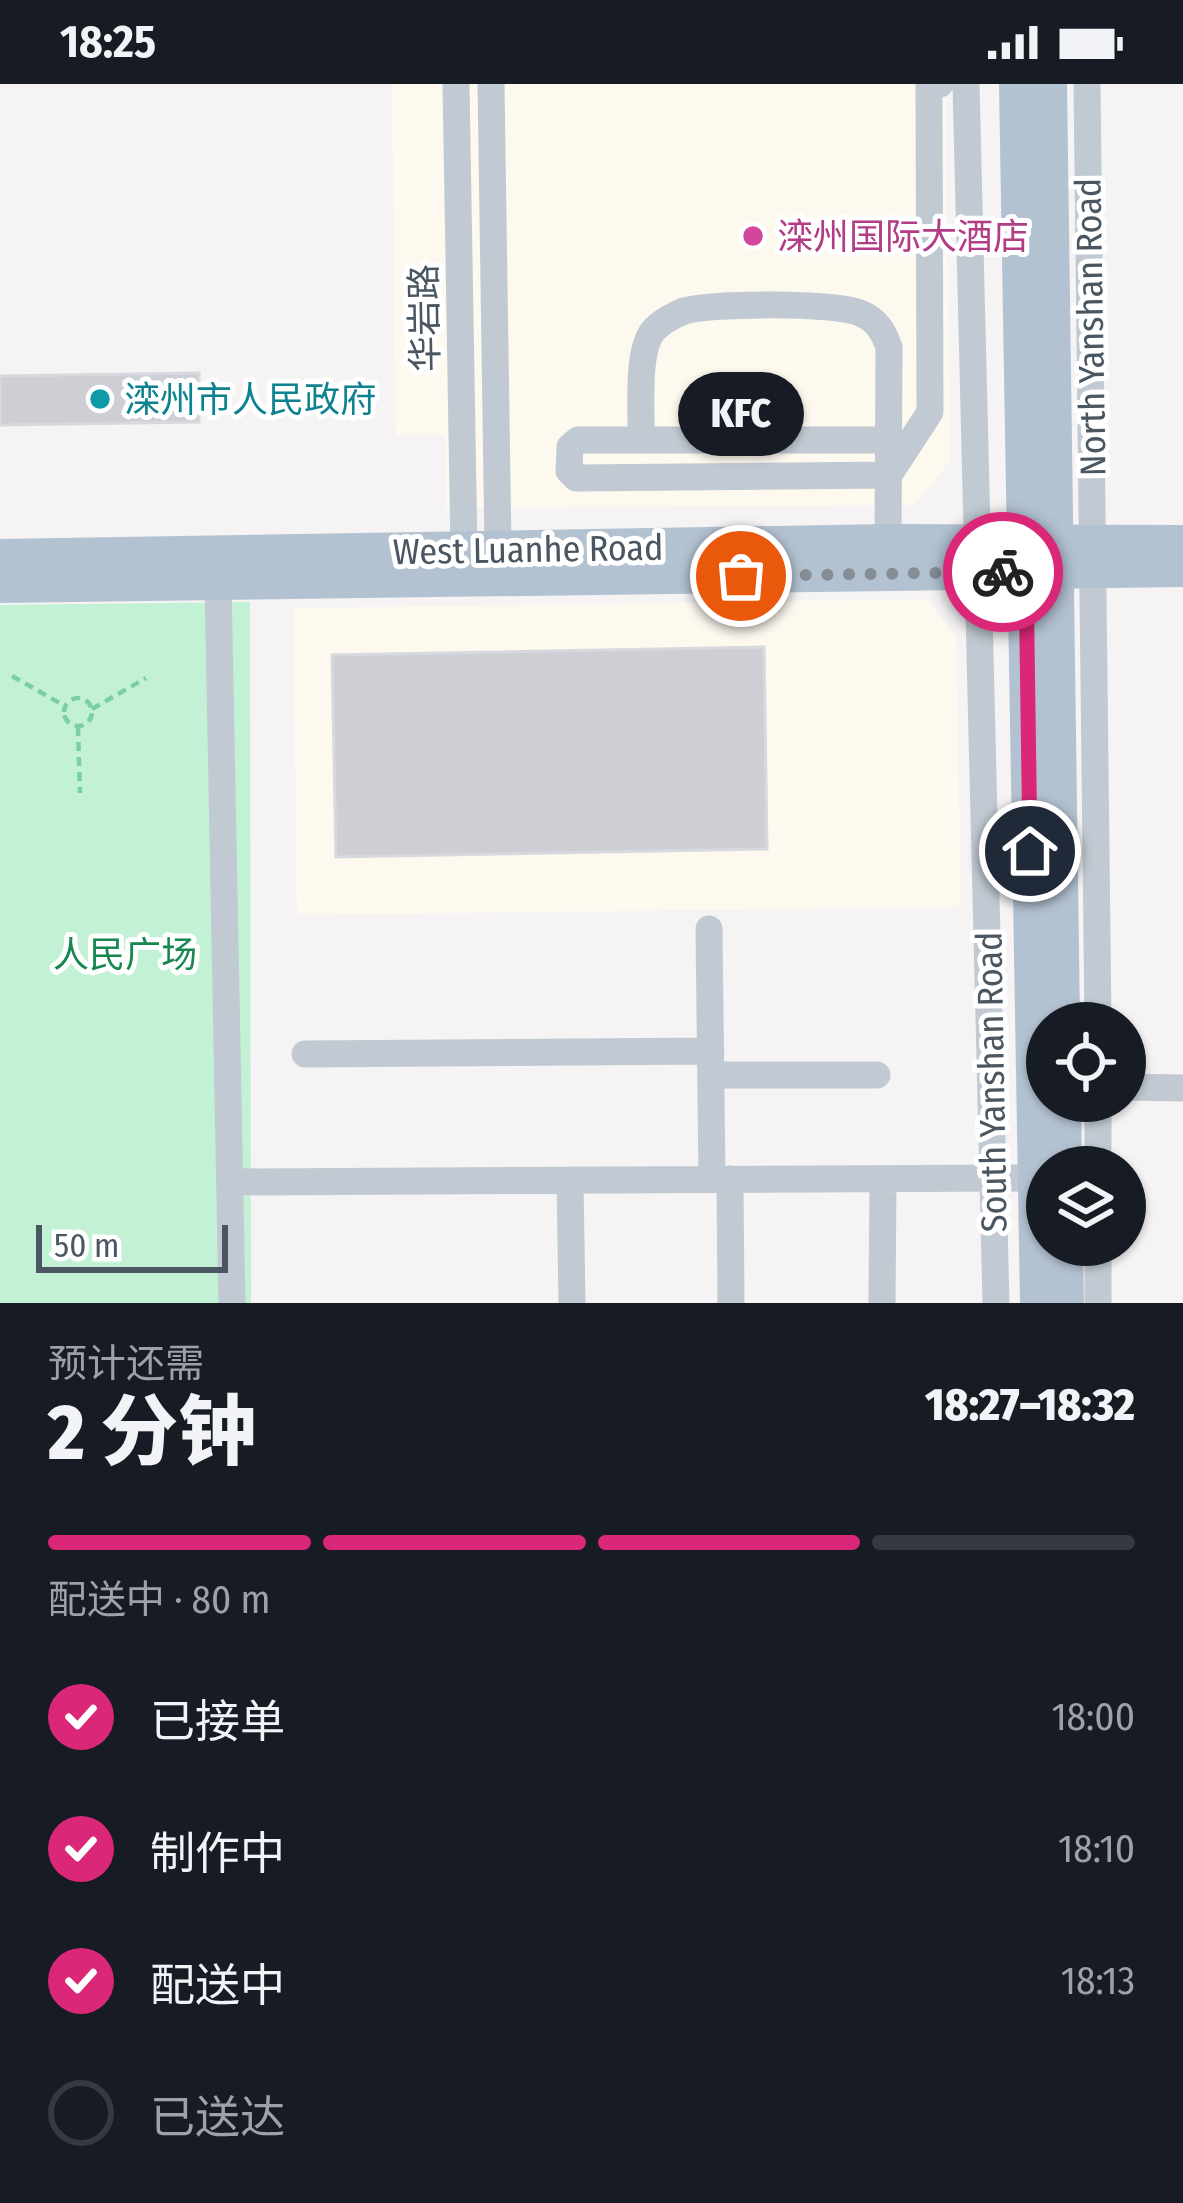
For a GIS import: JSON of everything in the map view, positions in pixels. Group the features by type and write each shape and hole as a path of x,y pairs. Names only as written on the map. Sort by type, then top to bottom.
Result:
{"main road":[{"name":"North Yanshan Road","path":"1017,84 1041,557"},
{"name":"North Yanshan Road","path":"1041,557 1048,84"},
{"name":"West Luanhe Road","path":"0,557 888,542 978,558"},
{"path":"1094,557 1183,543"},
{"name":"South Yanshan Road","path":"1041,557 1061,1002"},
{"name":"South Yanshan Road","path":"1041,557 1050,1146"},
{"name":"West Luanhe Road","path":"0,585 1094,557"},
{"path":"1094,557 1183,569"},
{"name":"South Yanshan Road","path":"1038,1303 1041,1266"},
{"name":"South Yanshan Road","path":"1065,1266 1066,1303"}],"street":[{"name":"华岩路","path":"456,84 481,550"},
{"name":"华岩路","path":"481,550 491,84"},
{"path":"889,475 930,412 929,85 940,84"},
{"path":"966,84 978,558"},
{"path":"1002,84 1017,84"},
{"name":"North Yanshan Road","path":"1087,84 1094,557"},
{"path":"641,440 643,353 653,331 680,312 710,307 839,307 864,314 883,328 889,346 888,542"},
{"path":"889,475 576,478 569,471 570,447 578,440 890,427"},
{"path":"1094,557 1098,1002"},
{"name":"South Yanshan Road","path":"978,558 996,1303"},
{"path":"218,582 232,1303"},
{"path":"709,929 711,1063 731,1303"},
{"path":"305,1054 711,1063 877,1075"},
{"path":"1146,1087 1183,1088"},
{"path":"230,1182 1026,1175"},
{"path":"882,1303 884,1179"},
{"path":"570,1180 572,1303"},
{"path":"1098,1266 1099,1303"}],"path":[{"path":"12,676 65,706"},
{"path":"92,709 146,678"},
{"path":"78,727 66,720 65,706 81,698 92,709"},
{"path":"78,727 91,720 92,709"},
{"path":"78,727 80,793"}],"shaded area":[{"name":"滦州国际大酒店","path":"392,84 945,84 950,461 914,505 446,508 445,435 396,435"},
{"path":"927,599 956,637 961,907 297,915 293,608"}],"green space":[{"name":"人民广场","path":"250,602 251,1303 0,1303 0,605"}],"building":[{"name":"滦州市人民政府","path":"199,373 199,422 0,425 0,376"},
{"path":"764,647 767,849 336,857 332,655"}],"way so far":[{"path":"741,576 1003,572"}],"place":[{"name":"滦州国际大酒店","path":"753,236"},
{"name":"滦州市人民政府","path":"100,399"},
{"name":"KFC","path":"741,576"}],"route":[{"path":"1003,572 1026,571 1030,851"}]}
